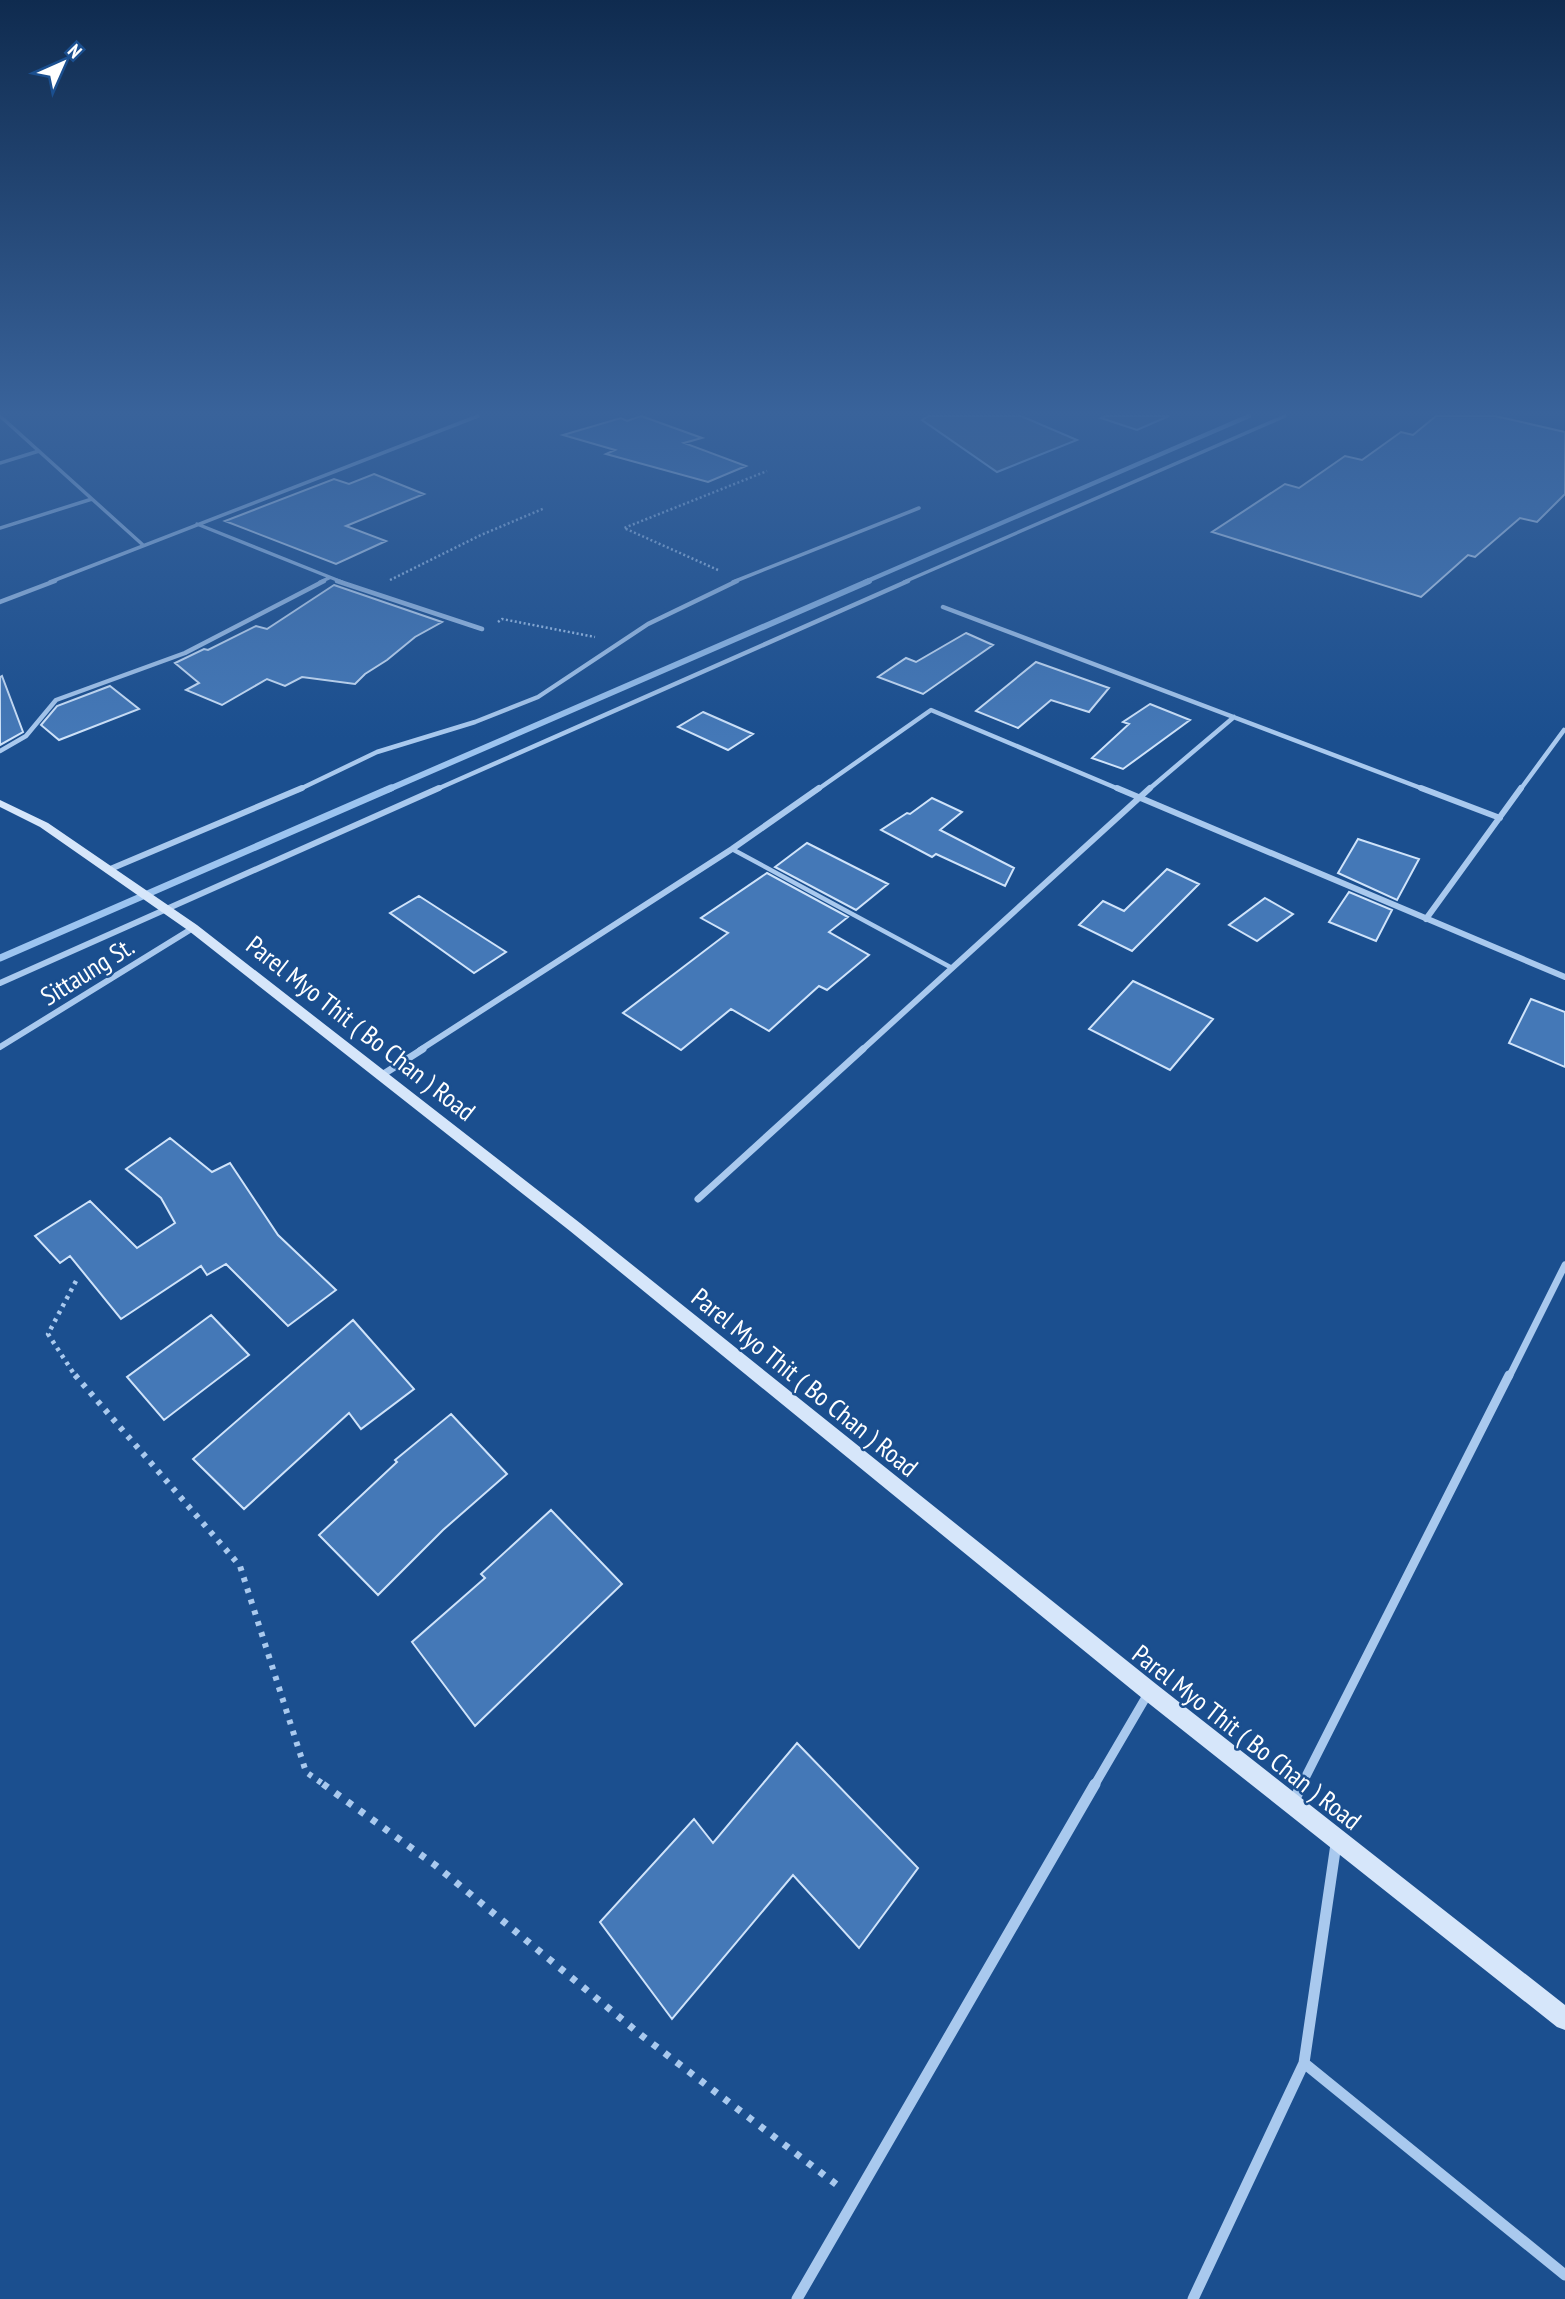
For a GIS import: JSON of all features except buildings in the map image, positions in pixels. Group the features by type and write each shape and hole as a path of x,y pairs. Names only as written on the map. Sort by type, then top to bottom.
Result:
{"street":[{"path":"119,523 143,545"},
{"path":"108,870 265,806 377,752 475,722 538,697 648,624 738,580 881,523"},
{"path":"0,984 200,897 738,654 1038,523"},
{"path":"0,602 197,524 329,578 482,629"},
{"path":"0,751 26,736 56,700 185,653 329,578"},
{"path":"943,607 1500,818"},
{"path":"382,1075 732,849 931,710 1565,978"},
{"path":"698,1199 1140,797 1234,717"},
{"path":"1426,919 1563,730"},
{"name":"Parel Myo Thit ( Bo Chan ) Road","path":"0,803 44,825 169,909 575,1227 1149,1691 1565,2019"},
{"name":"Sittaung St.","path":"0,1047 193,928"},
{"path":"1292,1805 1565,1265"},
{"path":"797,2299 1149,1691"},
{"path":"1193,2299 1304,2063 1337,1840"},
{"path":"1304,2063 1565,2274"}],"lane":[{"path":"732,849 952,968"}],"path":[{"path":"368,592 427,560 510,523"},
{"path":"636,523 624,528 738,580"},
{"path":"482,629 502,619 620,641"},
{"path":"76,1281 48,1334 81,1384 240,1566 306,1772 435,1865 641,2035 855,2199"}],"waterway":[{"path":"865,582 1001,523"},
{"path":"387,790 869,581"},
{"path":"0,958 391,788"}]}
